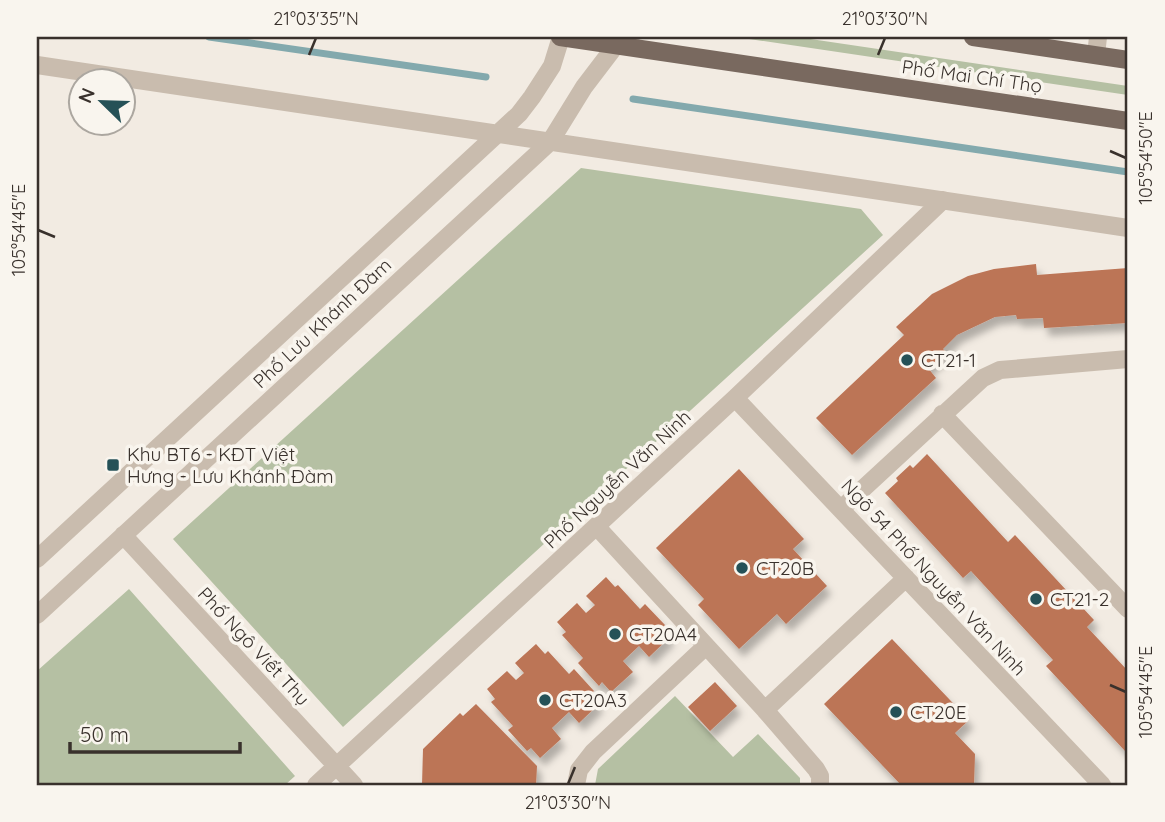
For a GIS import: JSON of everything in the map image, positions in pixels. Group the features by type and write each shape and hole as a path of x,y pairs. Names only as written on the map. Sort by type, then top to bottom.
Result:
{"main road":[{"name":"Phố Mai Chí Thọ","path":"561,37 620,40 1128,121"},
{"name":"Phố Mai Chí Thọ","path":"973,37 1097,46 1128,60"}],"street":[{"name":"Phố Lưu Khánh Đàm","path":"37,559 524,110 552,66 561,37"},
{"name":"Phố Lưu Khánh Đàm","path":"37,615 550,142 584,87 620,40"},
{"path":"37,65 1128,228"},
{"name":"Phố Nguyễn Văn Ninh","path":"316,785 597,527 943,200"},
{"path":"841,509 984,378 1000,370 1127,360"},
{"name":"Ngõ 54 Phố Nguyễn Văn Ninh","path":"735,398 1102,785"},
{"path":"942,414 1128,609"},
{"path":"597,527 816,769 820,776 820,785"},
{"name":"Phố Ngô Viết Thụ","path":"124,535 354,785"},
{"path":"765,710 906,579"},
{"path":"576,785 579,770 593,752 706,646"}],"green space":[{"path":"736,37 797,37 1128,86 1128,95"},
{"path":"581,168 861,209 883,235 343,727 173,539"},
{"path":"129,589 295,776 285,785 37,785 37,671"},
{"path":"675,696 733,757 758,734 800,778 800,785 595,785 598,769"}],"building":[{"name":"CT21-1","path":"1036,264 1037,275 1128,268 1128,323 1044,328 1043,318 1017,319 1016,315 995,317 957,335 943,349 946,352 928,368 936,378 852,455 816,418 904,335 896,327 932,294 968,276 994,269"},
{"name":"CT21-2","path":"927,454 1008,542 1015,535 1094,620 1087,627 1128,671 1128,748 1125,751 1046,666 1053,660 971,571 963,578 885,493 910,465 913,468"},
{"name":"CT20B","path":"739,469 804,539 793,549 827,586 786,624 777,614 739,649 698,605 704,599 656,548"},
{"name":"CT20A4","path":"606,577 615,587 618,585 640,609 645,604 665,625 662,628 670,637 649,657 639,646 623,661 633,672 611,692 602,682 599,686 578,663 583,658 562,635 566,632 557,622 577,603 586,613 595,605 586,596"},
{"name":"CT20E","path":"892,639 969,720 955,733 975,754 974,785 901,785 824,704"},
{"name":"CT20A3","path":"536,644 545,654 548,651 569,674 574,669 594,691 590,694 599,704 579,723 569,712 552,728 561,739 540,758 531,748 527,751 508,730 513,726 491,702 495,699 487,689 507,671 516,680 524,673 515,663"},
{"path":"715,682 737,706 710,731 688,707"},
{"path":"476,704 537,766 536,785 422,785 423,749 460,713 463,716"}],"waterway":[{"path":"209,37 486,77"},
{"path":"633,99 1128,172"}],"place":[{"name":"CT21-1","path":"907,360"},
{"name":"Khu BT6 - KĐT Việt Hưng - Lưu Khánh Đàm","path":"113,465"},
{"name":"CT20B","path":"742,568"},
{"name":"CT21-2","path":"1036,599"},
{"name":"CT20A4","path":"615,634"},
{"name":"CT20A3","path":"545,700"},
{"name":"CT20E","path":"896,712"}]}
